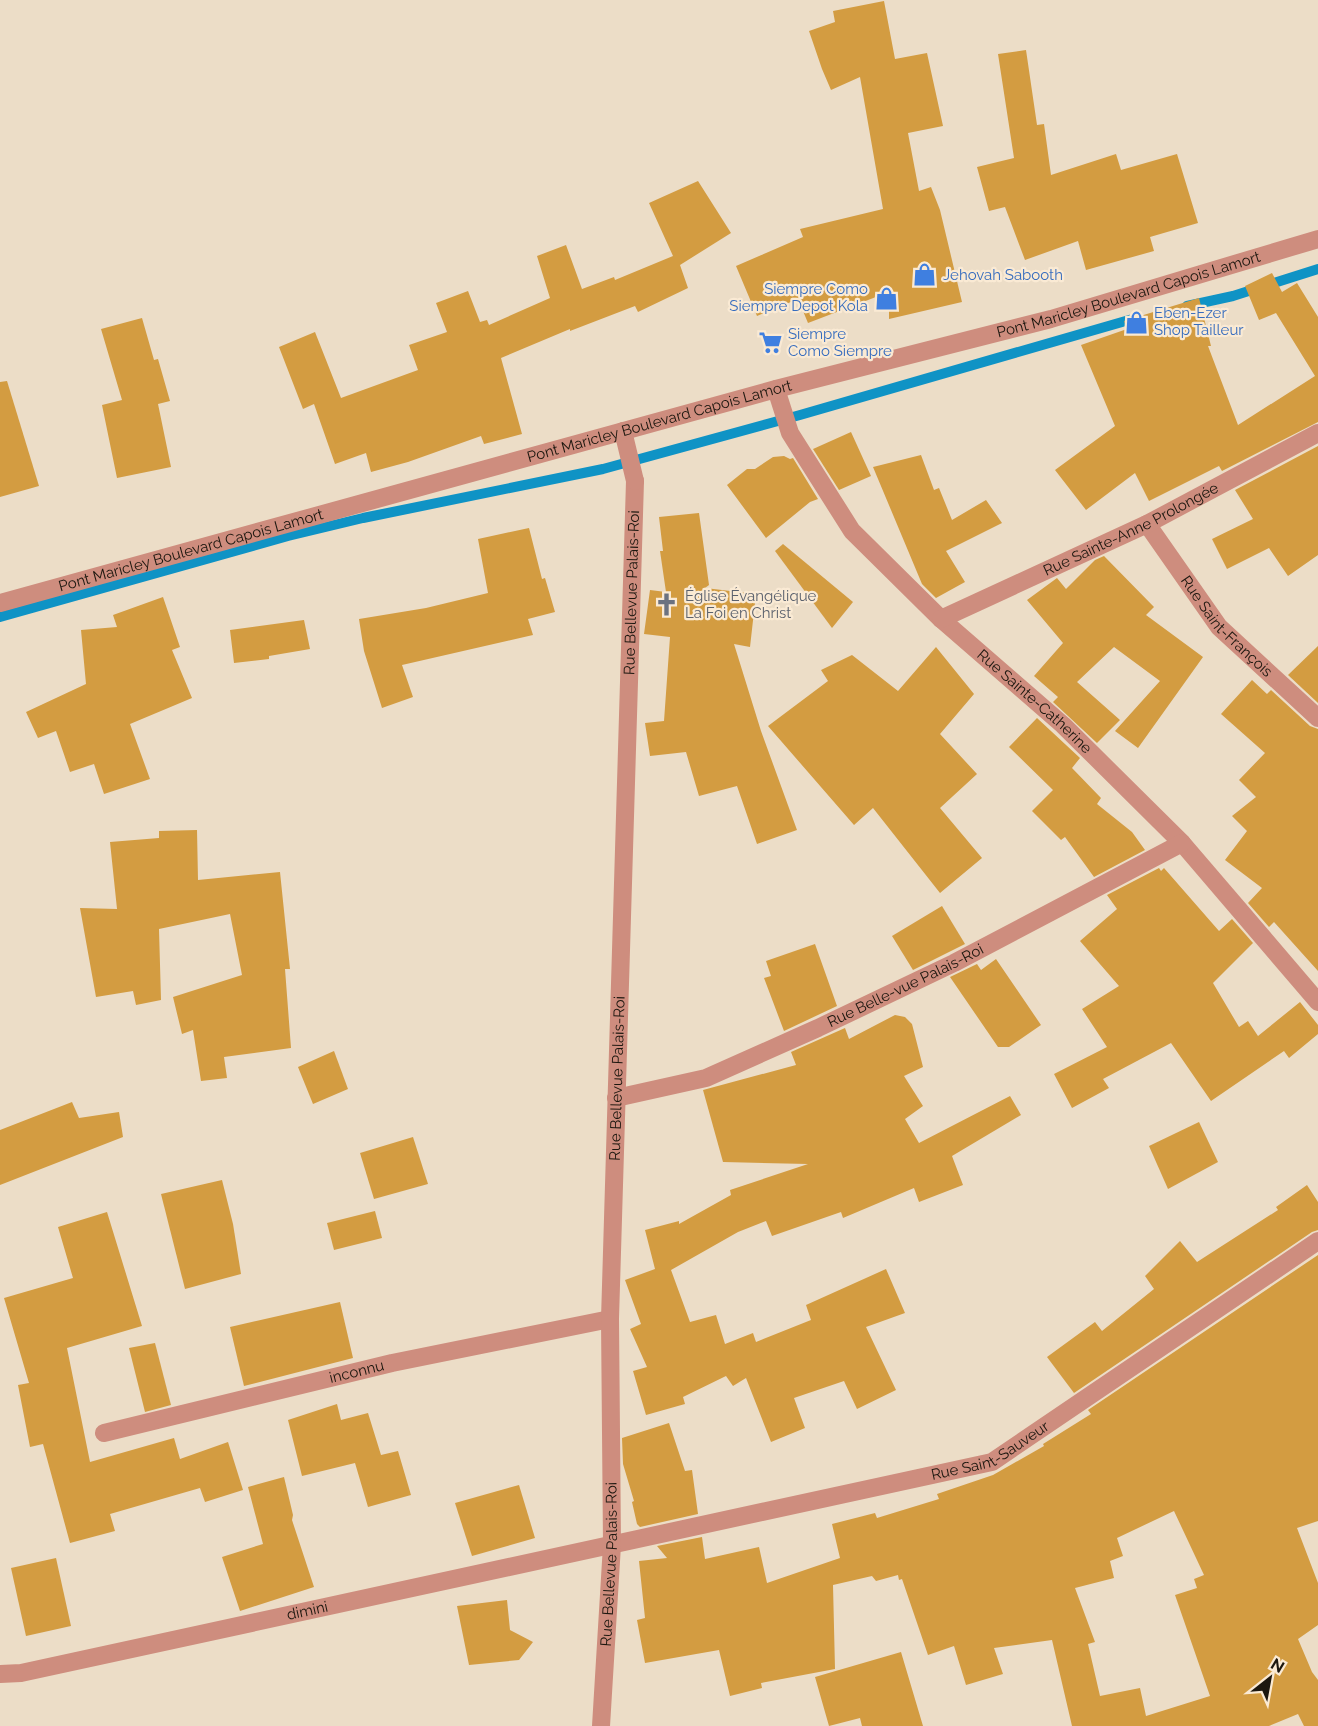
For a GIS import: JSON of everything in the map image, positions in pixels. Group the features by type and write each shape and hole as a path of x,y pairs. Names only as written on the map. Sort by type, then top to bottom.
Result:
{"street":[{"name":"Pont Maricley Boulevard Capois Lamort","path":"0,603 625,439 776,389 1051,319 1318,239"},
{"name":"Rue Sainte-Catherine","path":"776,389 790,433 852,531 941,620 1063,725 1182,843 1318,1002"},
{"name":"Rue Sainte-Anne Prolongée","path":"941,620 1147,524 1318,433"},
{"name":"Rue Bellevue Palais-Roi","path":"601,1726 612,1545 610,1319 634,481 625,439"},
{"name":"Rue Saint-François","path":"1147,524 1219,627 1318,718"},
{"name":"Rue Belle-vue Palais-Roi","path":"616,1098 706,1078 819,1028 954,963 1182,843"},
{"name":"Rue Saint-Sauveur","path":"612,1545 992,1462 1318,1241"},
{"name":"inconnu","path":"104,1433 392,1363 610,1319"},
{"name":"dimini","path":"0,1674 21,1673 612,1545"}],"building":[{"path":"884,1 895,59 927,53 943,126 908,133 919,191 931,187 940,210 962,302 889,319 889,292 808,323 798,299 757,316 736,266 803,237 800,229 883,209 860,77 831,90 809,31 835,22 833,11"},
{"path":"1026,50 1037,125 1044,124 1051,175 1116,154 1121,170 1177,154 1198,223 1150,237 1154,251 1086,270 1078,241 1025,260 1005,207 989,211 977,167 1014,158 998,54"},
{"path":"698,181 731,233 680,265 688,288 638,312 635,306 570,331 570,329 501,358 522,434 484,444 481,436 408,462 371,472 366,453 335,464 314,404 303,409 279,347 315,332 341,398 418,370 409,345 447,332 436,303 468,291 480,322 487,320 489,325 550,298 537,256 566,245 582,289 614,277 615,280 673,256 649,203"},
{"path":"1272,273 1282,292 1297,283 1318,317 1318,422 1222,471 1219,466 1149,501 1135,473 1086,510 1055,470 1115,426 1081,345 1127,329 1124,321 1199,298 1211,346 1208,346 1238,425 1315,376 1276,313 1259,320 1245,286"},
{"path":"142,318 154,360 158,359 170,401 158,404 171,467 117,478 102,405 122,400 101,329"},
{"path":"7,381 39,486 0,497 0,382"},
{"path":"851,432 871,476 839,490 813,449"},
{"path":"1318,446 1318,555 1288,576 1269,548 1227,569 1212,539 1253,519 1235,490"},
{"path":"921,455 934,490 939,488 952,520 986,500 1002,523 946,551 965,582 936,598 922,584 873,467"},
{"path":"773,457 793,458 818,499 810,502 766,538 727,485 747,469 755,469"},
{"path":"699,513 709,585 705,588 756,594 750,647 734,644 761,731 797,830 757,844 737,786 699,796 686,752 650,756 645,723 664,721 670,637 644,634 650,590 666,592 660,551 663,551 659,517"},
{"path":"529,528 542,579 545,578 555,612 528,619 533,635 402,665 413,697 382,708 364,651 359,619 426,608 488,593 478,539"},
{"path":"783,544 853,602 832,628 775,551"},
{"path":"1104,556 1154,607 1146,615 1203,657 1138,748 1115,731 1160,681 1114,647 1077,682 1120,720 1097,743 1053,702 1058,697 1034,676 1063,643 1027,600 1057,578 1066,589 1095,560"},
{"path":"163,597 180,647 172,650 192,698 130,724 150,779 104,794 94,764 70,772 56,731 38,738 26,712 86,684 81,630 117,627 113,615"},
{"path":"304,620 310,649 269,656 269,659 234,663 230,630"},
{"path":"1318,646 1318,703 1288,675"},
{"path":"936,647 974,694 940,734 977,774 940,808 982,858 940,893 873,808 854,825 768,726 828,681 821,670 852,655 898,691"},
{"path":"1252,680 1267,694 1271,690 1310,726 1318,729 1318,971 1274,922 1269,927 1248,903 1262,888 1225,860 1247,831 1232,816 1256,797 1239,780 1265,753 1221,714"},
{"path":"1037,718 1080,758 1072,768 1101,798 1097,804 1132,832 1145,850 1094,877 1065,837 1061,840 1032,811 1053,790 1009,747"},
{"path":"197,830 198,880 280,872 290,969 285,969 291,1048 224,1057 227,1078 201,1081 193,1030 182,1034 173,997 242,975 230,914 159,929 161,1000 136,1005 133,991 96,997 80,908 117,909 110,842 159,838 159,831"},
{"path":"1159,868 1161,871 1164,868 1219,931 1232,919 1253,943 1213,983 1239,1027 1248,1021 1258,1036 1300,1002 1318,1025 1318,1034 1289,1058 1284,1051 1211,1101 1171,1043 1103,1079 1109,1088 1072,1108 1054,1074 1107,1047 1082,1009 1119,986 1080,941 1117,909 1107,895"},
{"path":"942,906 965,944 913,970 892,936"},
{"path":"815,944 837,1006 784,1031 764,978 771,976 766,961"},
{"path":"996,959 1041,1025 1009,1047 998,1047 950,977 977,964 981,970"},
{"path":"895,1015 905,1017 912,1024 923,1067 904,1076 923,1106 905,1119 919,1143 1010,1096 1021,1115 952,1156 963,1185 919,1202 914,1188 843,1218 841,1212 772,1236 766,1221 738,1232 671,1270 690,1322 716,1315 725,1344 753,1333 756,1342 811,1320 806,1305 886,1269 905,1313 866,1327 896,1390 857,1409 844,1381 794,1398 805,1428 771,1442 746,1378 733,1386 726,1376 683,1397 685,1404 646,1415 633,1371 647,1367 630,1329 641,1324 625,1280 655,1269 645,1230 679,1221 679,1224 731,1195 730,1190 808,1164 723,1162 703,1090 796,1065 791,1052 845,1028 849,1039"},
{"path":"334,1051 348,1089 313,1104 298,1067"},
{"path":"72,1102 79,1118 119,1112 123,1137 0,1185 0,1130"},
{"path":"1199,1122 1218,1162 1168,1189 1149,1146"},
{"path":"413,1137 428,1184 374,1199 360,1153"},
{"path":"222,1180 233,1224 241,1274 185,1289 161,1194"},
{"path":"1307,1185 1318,1202 1318,1230 1074,1393 1047,1357 1095,1322 1102,1331 1154,1289 1145,1276 1180,1241 1197,1262 1278,1210 1276,1207"},
{"path":"375,1211 382,1238 334,1250 327,1223"},
{"path":"107,1212 142,1326 67,1348 90,1462 174,1438 180,1459 228,1442 243,1490 205,1502 200,1488 110,1514 115,1531 70,1543 43,1444 30,1447 18,1385 29,1383 4,1298 73,1278 58,1227"},
{"path":"1318,1255 1318,1521 1297,1528 1318,1583 1318,1625 1298,1639 1312,1672 1318,1680 1318,1726 1304,1726 1298,1714 1269,1726 1072,1726 1052,1640 994,1648 1003,1674 966,1685 954,1646 928,1655 902,1579 899,1580 898,1575 876,1581 872,1576 833,1585 835,1669 761,1683 762,1688 730,1696 719,1650 645,1663 637,1620 645,1618 639,1561 667,1558 657,1546 702,1537 705,1559 759,1547 767,1583 840,1558 832,1524 875,1513 877,1518 939,1499 937,1494 993,1475 1044,1446 1043,1444 1091,1414 1088,1410","holes":["1174,1511 1204,1575 1194,1579 1197,1588 1175,1595 1210,1696 1146,1716 1140,1688 1100,1696 1088,1644 1095,1642 1075,1588 1114,1578 1110,1561 1123,1556 1117,1538"]},
{"path":"340,1302 353,1358 244,1386 230,1327"},
{"path":"155,1343 171,1405 145,1412 129,1348"},
{"path":"337,1404 341,1420 368,1413 381,1455 398,1451 411,1495 368,1507 355,1463 302,1476 288,1420"},
{"path":"669,1423 685,1471 692,1470 698,1514 640,1527 637,1524 632,1502 634,1501 623,1464 622,1438"},
{"path":"284,1477 293,1515 292,1520 314,1587 240,1611 222,1557 263,1544 248,1487"},
{"path":"519,1485 535,1538 472,1556 455,1503"},
{"path":"56,1558 71,1626 26,1636 11,1568"},
{"path":"507,1600 510,1630 533,1642 519,1660 469,1665 457,1606"},
{"path":"901,1652 923,1726 862,1726 860,1718 829,1726 815,1677"}],"waterway":[{"path":"1187,306 1233,296 1318,269"},
{"path":"0,617 288,536 363,518 603,469 1136,318"}],"place":[{"name":"Jehovah Sabooth","path":"925,275"},
{"name":"Siempre Como Siempre Depot Kola","path":"886,298"},
{"name":"Eben-Ezer Shop Tailleur","path":"1136,322"},
{"name":"Siempre Como Siempre","path":"770,343"},
{"name":"Église Évangélique La Foi en Christ","path":"667,605"}]}
